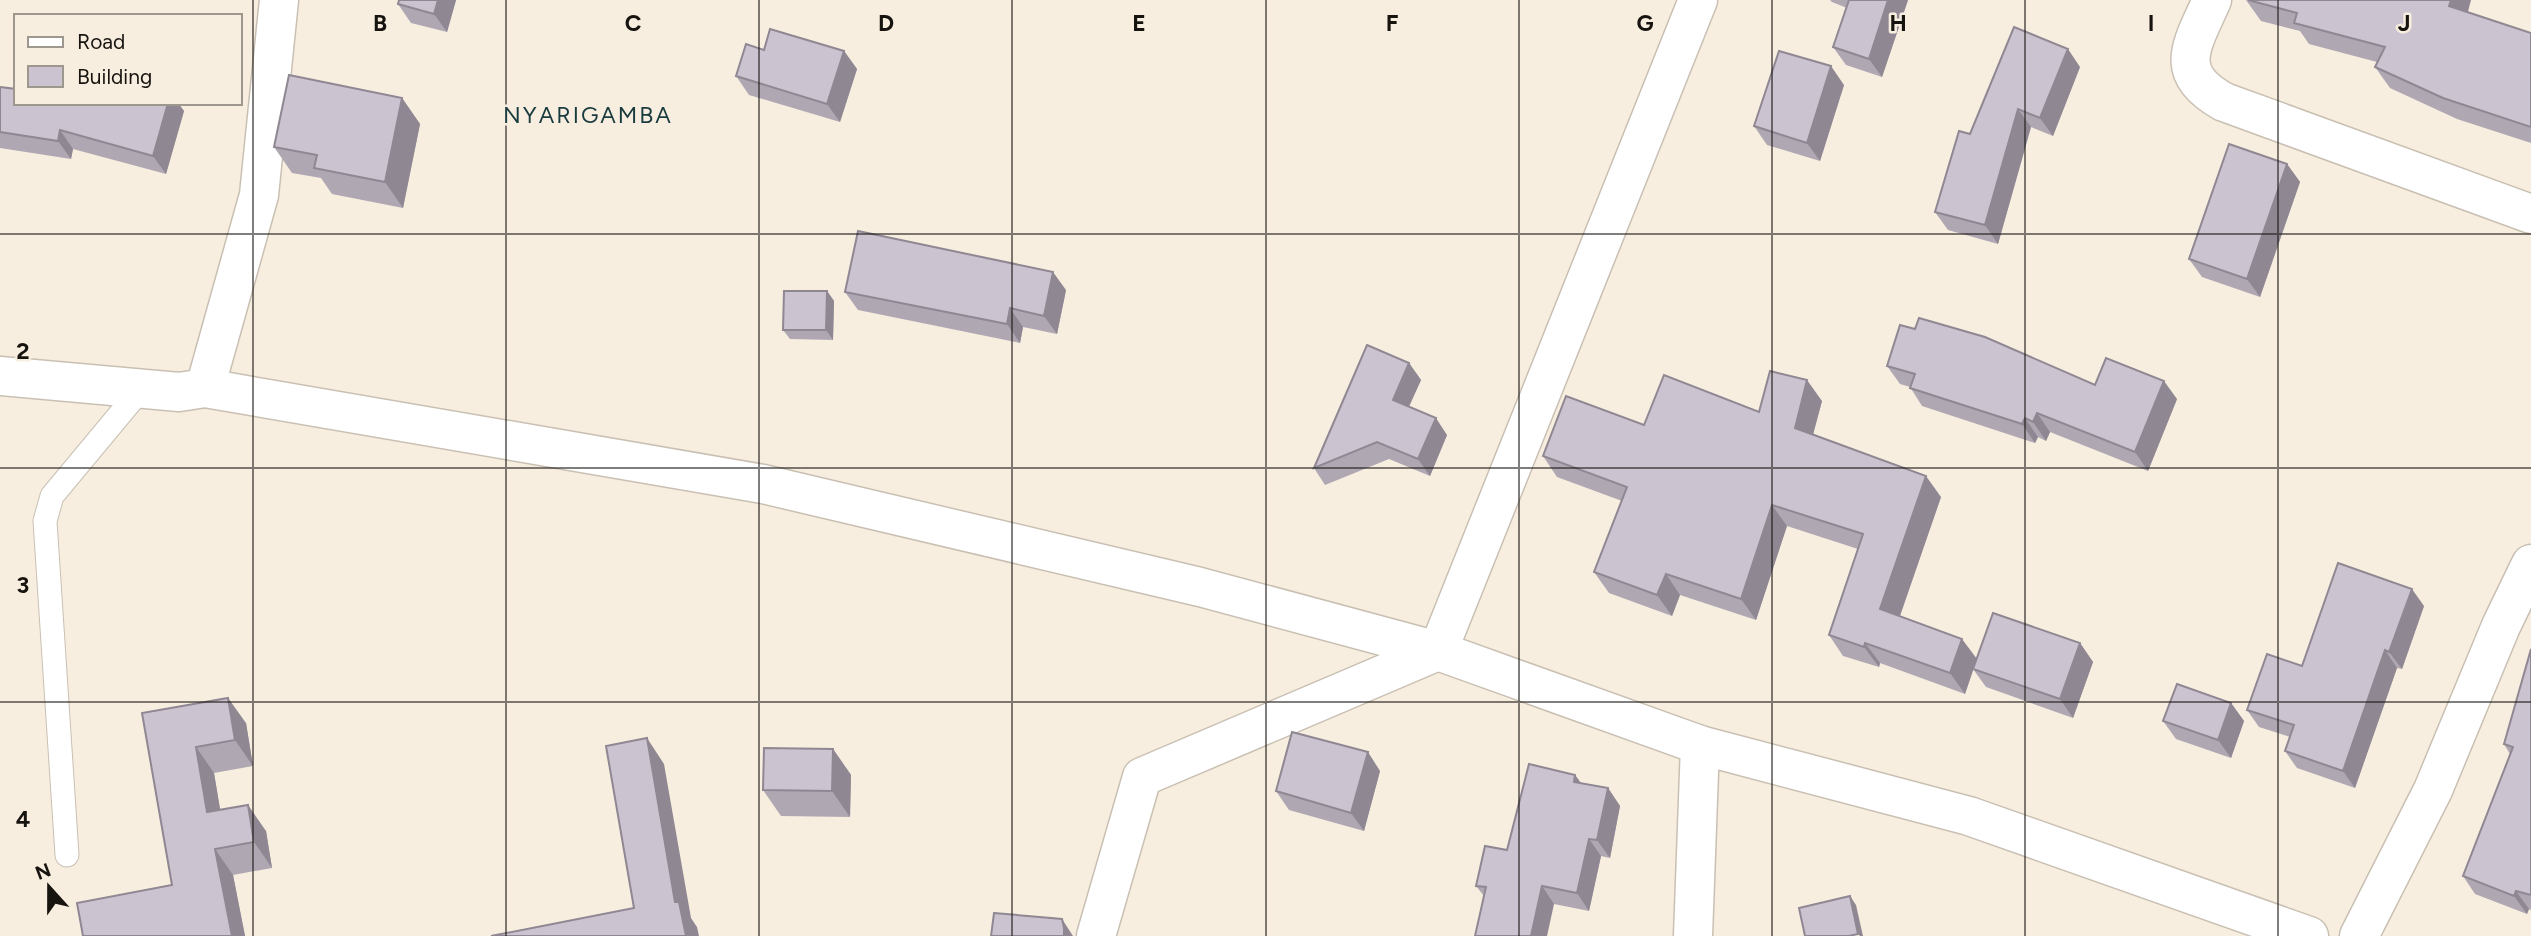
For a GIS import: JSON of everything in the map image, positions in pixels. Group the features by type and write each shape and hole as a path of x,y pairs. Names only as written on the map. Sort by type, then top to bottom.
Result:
{"street":[{"path":"205,388 259,195 279,0"},
{"path":"1096,936 1142,777 1438,650 1698,0"},
{"path":"2212,0 2190,49 2190,71 2202,90 2224,102 2531,214"},
{"path":"0,376 179,392 205,388 763,484 1200,587 1438,650 1700,745 1969,816 2309,936"},
{"path":"2359,936 2433,790 2501,626 2531,564"},
{"path":"1693,936 1700,745"}],"lane":[{"path":"67,855 45,521 52,496 141,388"}],"building":[{"path":"399,0 438,0 434,14 398,4"},
{"path":"1849,0 1888,0 1869,59 1833,47"},
{"path":"2248,0 2451,0 2449,6 2531,33 2531,127 2443,98 2375,67 2385,47 2294,23 2297,13"},
{"path":"2014,27 2068,49 2040,118 2018,109 1985,225 1935,212 1959,131 1970,134"},
{"path":"770,29 844,51 827,104 736,76 746,44 764,50"},
{"path":"1779,51 1831,66 1807,143 1754,126"},
{"path":"289,75 402,98 385,182 314,168 317,155 274,147"},
{"path":"0,87 14,89 14,105 167,105 153,156 60,130 58,141 0,132"},
{"path":"2229,144 2287,164 2247,279 2189,259"},
{"path":"858,231 1053,272 1044,316 1010,308 1007,324 845,292"},
{"path":"784,291 827,291 826,330 783,330"},
{"path":"1919,318 1985,337 2095,385 2106,358 2164,381 2135,452 2037,413 2033,422 2025,418 2022,424 1910,388 1915,374 1887,366 1900,325 1915,329"},
{"path":"1367,345 1409,363 1393,400 1436,418 1418,459 1377,442 1314,468"},
{"path":"1770,371 1807,380 1795,428 1926,476 1880,609 1962,639 1950,673 1865,643 1864,647 1829,635 1863,534 1772,505 1741,599 1666,574 1657,595 1594,572 1627,487 1543,456 1566,396 1644,425 1664,375 1759,412"},
{"path":"2338,563 2412,589 2389,652 2385,650 2343,771 2285,751 2294,725 2247,710 2267,654 2302,666"},
{"path":"1993,613 2080,643 2060,699 1973,669"},
{"path":"2531,649 2531,895 2516,891 2514,896 2463,876 2513,747 2504,744"},
{"path":"2177,684 2231,703 2218,740 2163,721"},
{"path":"228,698 235,740 196,747 207,812 248,805 254,842 215,849 232,936 83,936 77,903 172,885 142,713"},
{"path":"1292,732 1368,752 1351,813 1276,791"},
{"path":"647,738 675,902 679,902 686,936 491,936 634,908 606,746"},
{"path":"764,748 833,749 832,791 763,790"},
{"path":"1529,764 1575,775 1574,782 1608,788 1597,840 1589,839 1577,893 1542,886 1531,936 1475,936 1486,887 1476,886 1485,846 1507,850"},
{"path":"1850,896 1858,934 1805,936 1799,908"},
{"path":"994,913 1062,919 1064,936 991,936"}],"district":[{"name":"NYARIGAMBA","path":"588,115"}]}
